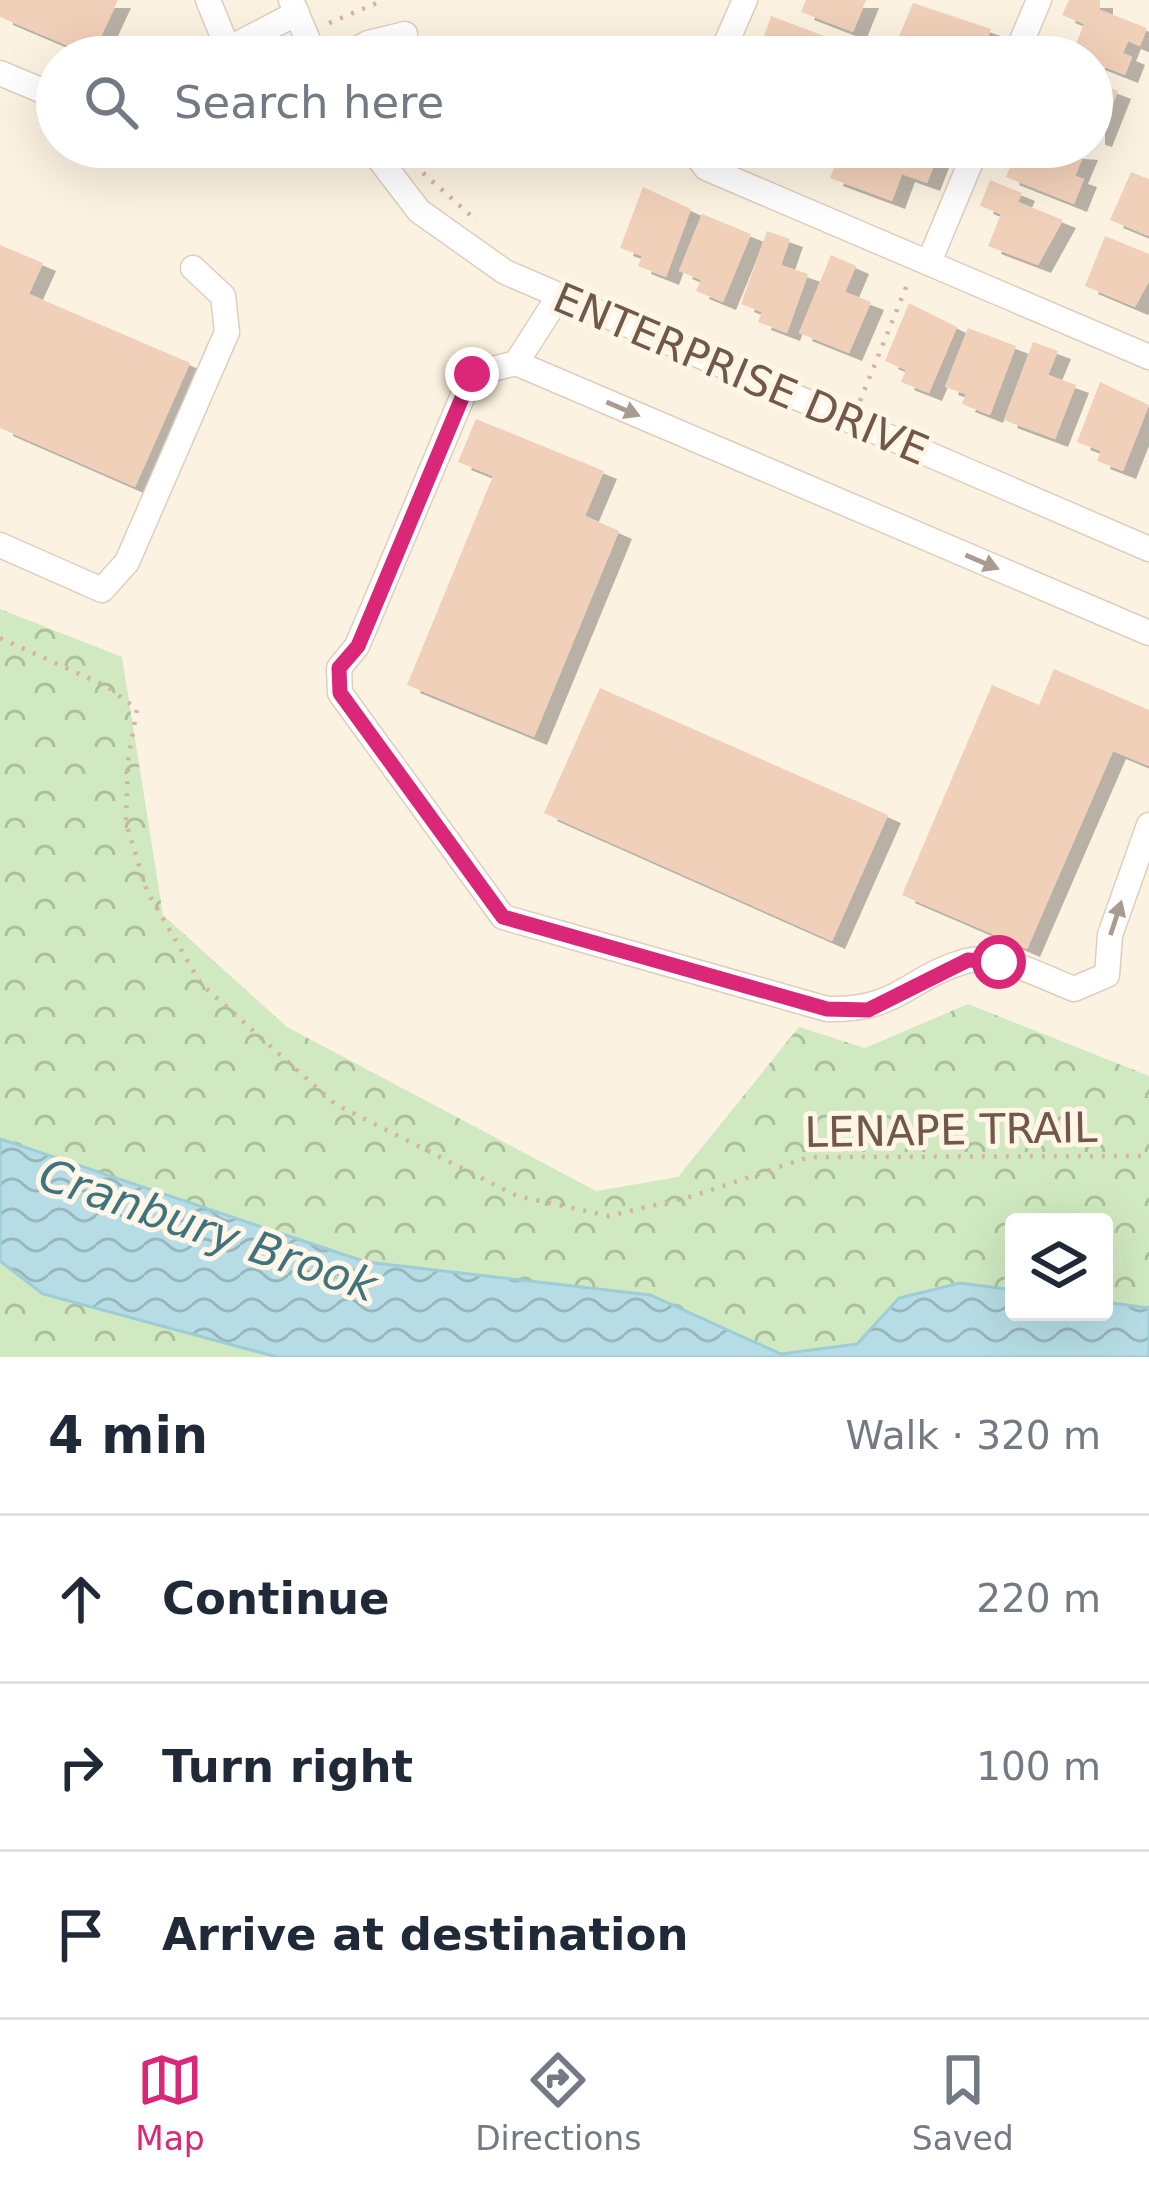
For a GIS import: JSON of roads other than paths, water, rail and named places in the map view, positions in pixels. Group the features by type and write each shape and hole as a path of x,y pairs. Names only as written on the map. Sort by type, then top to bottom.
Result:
{"street":[{"path":"208,0 219,36"},
{"path":"730,36 746,0"},
{"path":"1024,36 1039,0"},
{"path":"249,36 294,6 306,36"},
{"path":"397,36 405,34"},
{"path":"0,73 36,88"},
{"name":"ENTERPRISE DRIVE","path":"386,168 419,211 505,272 1149,549"},
{"path":"706,168 1149,357"},
{"path":"920,258 966,168"},
{"path":"0,545 102,590 127,562 227,332 223,296 193,268"},
{"path":"516,363 559,296"},
{"path":"1149,633 516,363 472,374 358,646 339,668 340,693 503,917 827,1009 868,1010 968,960 999,962 1075,989 1107,975 1110,935 1149,825"}],"water":[{"name":"Cranbury Brook","path":"0,1139 366,1262 650,1295 781,1354 857,1344 899,1298 960,1283 1005,1289 1005,1321 1113,1321 1113,1303 1149,1308 1149,1357 277,1357 43,1294 0,1261"}]}
